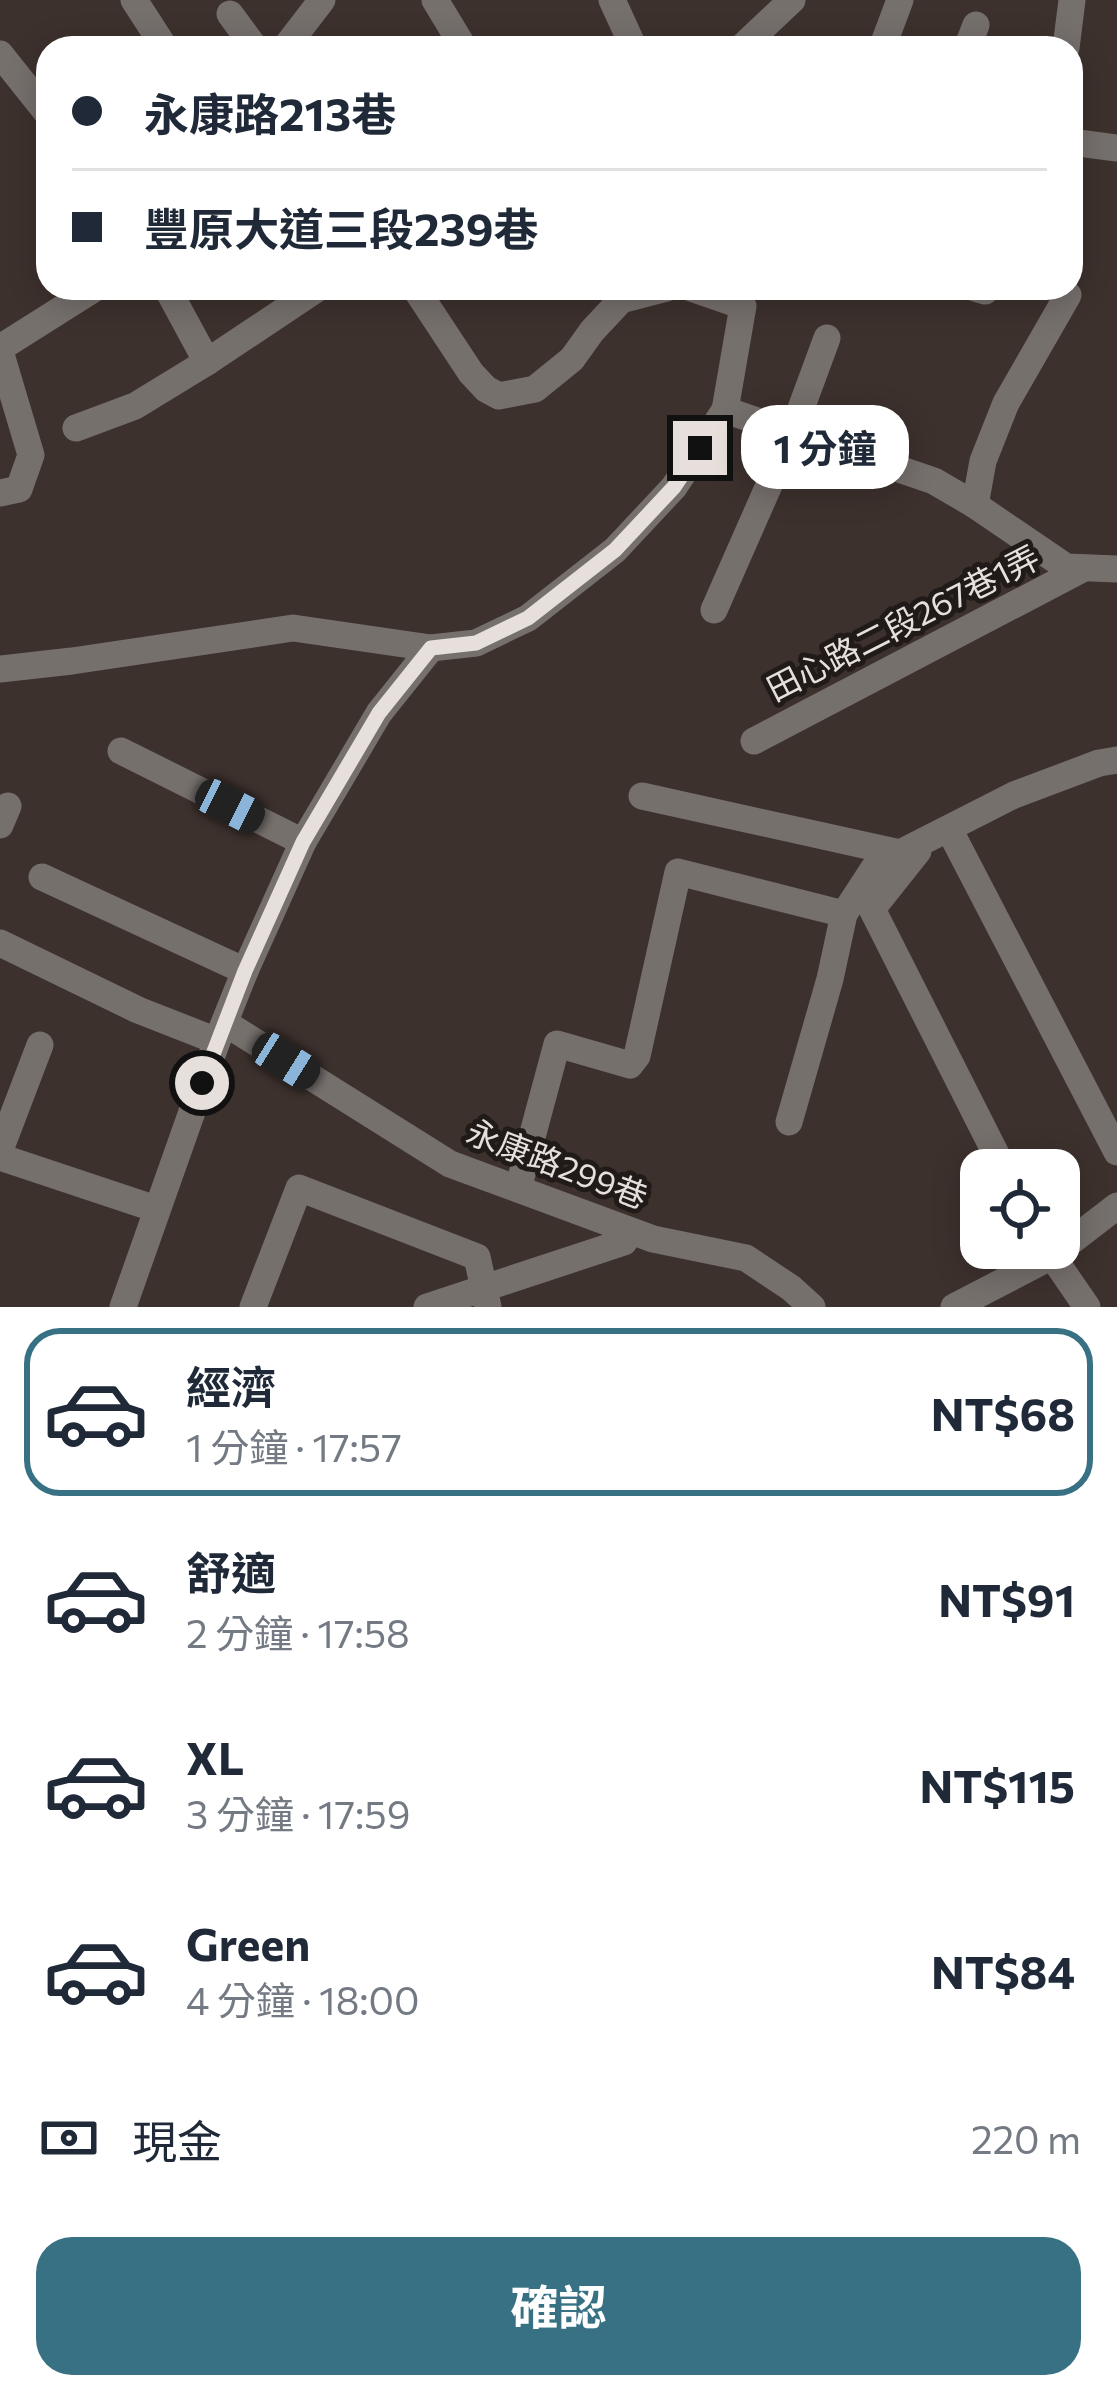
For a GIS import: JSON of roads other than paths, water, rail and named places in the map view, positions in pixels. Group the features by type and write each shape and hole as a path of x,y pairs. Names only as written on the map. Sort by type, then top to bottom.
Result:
{"street":[{"path":"134,0 157,36"},
{"path":"295,36 322,0"},
{"path":"435,0 457,36"},
{"path":"612,0 628,36"},
{"path":"754,36 791,0"},
{"path":"886,36 900,0"},
{"path":"1068,36 1072,0"},
{"path":"230,14 246,36"},
{"path":"0,54 36,99"},
{"path":"1083,144 1117,148"},
{"path":"0,493 19,489 31,454 0,349 76,300"},
{"path":"173,300 207,362"},
{"path":"76,428 135,406 300,300"},
{"path":"423,300 471,373 499,396 536,389 572,359 610,300"},
{"path":"0,669 293,628 431,648 476,643 528,618 615,550 674,487 725,410 745,300"},
{"path":"975,505 983,460 1006,403 1065,300"},
{"path":"714,610 792,433 827,338"},
{"path":"725,410 934,481 1066,567 1117,569"},
{"name":"田心路二段267巷1弄","path":"754,741 1084,568"},
{"path":"122,1307 221,1032 303,842 379,713 431,648"},
{"path":"121,751 303,842"},
{"path":"789,1122 844,914 874,868 1014,796 1117,760"},
{"path":"642,796 900,853"},
{"path":"938,834 1117,1152"},
{"path":"938,834 872,909 993,1149"},
{"path":"518,1189 557,1043 630,1065 637,1056 678,872 844,914"},
{"path":"42,877 245,971"},
{"name":"永康路299巷","path":"0,943 138,1010 221,1032 451,1164 652,1239 746,1258 812,1307"},
{"path":"40,1045 0,1154 156,1209"},
{"path":"253,1307 299,1188 477,1257 484,1297"},
{"path":"1080,1234 1117,1206"},
{"path":"427,1307 484,1297 623,1242"},
{"path":"954,1307 1027,1269"},
{"path":"1061,1269 1087,1307"}]}
